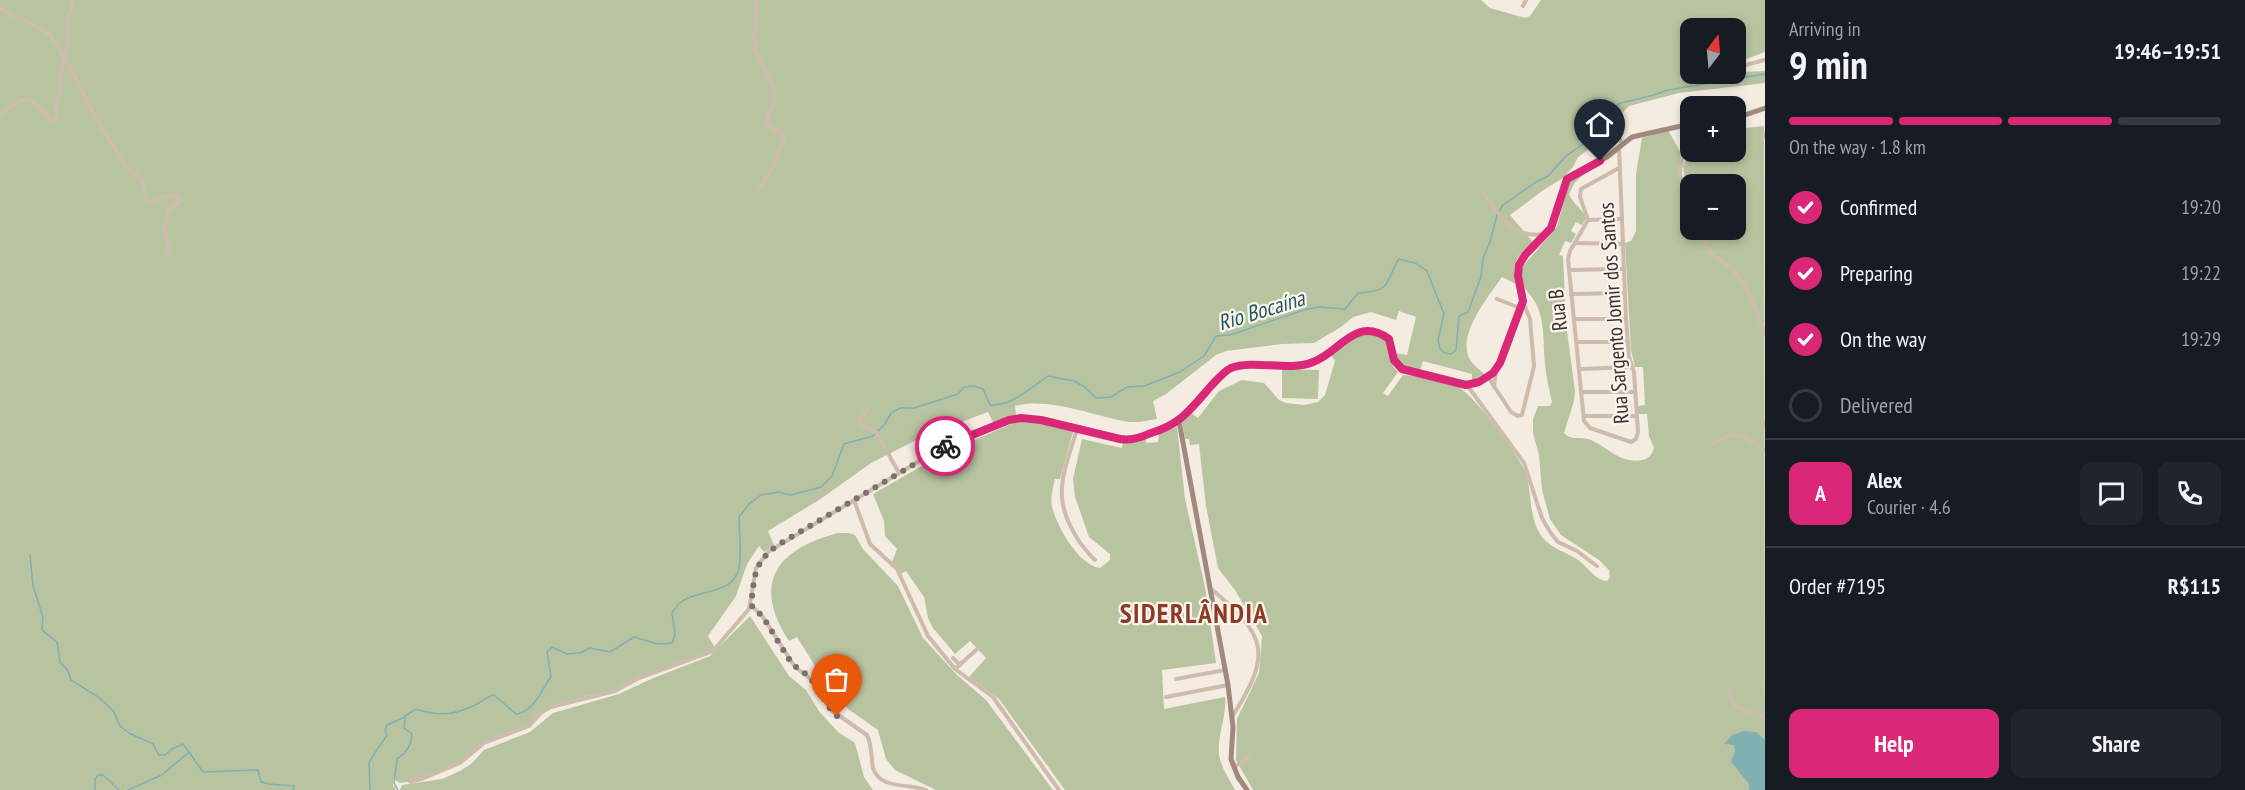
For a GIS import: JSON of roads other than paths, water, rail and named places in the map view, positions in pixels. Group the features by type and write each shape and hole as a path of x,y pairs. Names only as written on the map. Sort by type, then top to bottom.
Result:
{"street":[{"path":"1,114 17,101 26,100 34,102 52,121 55,121 65,59 67,19 74,0"},
{"path":"757,0 755,47 771,80 774,92 774,105 766,119 766,124 784,138 774,165 760,188"},
{"path":"1523,6 1526,0"},
{"path":"0,7 11,16 26,20 50,35 96,119 126,166 142,180 146,199 153,202 161,197 180,198 180,203 170,208 166,216 167,246 170,255"},
{"path":"1746,65 1765,60"},
{"path":"1746,115 1765,108"},
{"path":"1488,377 1511,412 1519,416 1524,411 1534,366 1530,322 1518,276 1519,265 1554,222 1567,179 1605,159 1621,145 1643,133 1680,126"},
{"path":"1613,130 1621,145"},
{"name":"Rua Sargento Jomir dos Santos","path":"1584,416 1590,428 1626,441 1635,441 1638,434 1633,367 1629,357 1623,269 1619,168 1621,145"},
{"path":"1619,168 1581,189 1580,197 1588,219 1621,219"},
{"path":"1483,192 1508,225 1522,234 1546,234"},
{"name":"Rua B","path":"1584,416 1568,256 1588,219"},
{"path":"1703,240 1713,255 1731,268 1744,284 1765,334"},
{"path":"1575,243 1622,244"},
{"path":"1569,270 1623,269"},
{"path":"1571,294 1625,293"},
{"path":"1497,299 1528,314"},
{"path":"1494,387 1498,367 1523,301"},
{"path":"1574,320 1626,319"},
{"path":"410,782 466,760 484,743 524,729 551,707 615,691 639,678 713,651 747,613 751,605 756,568 764,556 781,543 946,445 1016,418 1041,420 1130,440 1166,429 1179,422 1230,369 1244,366 1287,366 1311,363 1350,336 1364,332 1378,333 1389,339 1394,360 1400,368 1467,385 1477,384 1498,367"},
{"path":"1577,342 1628,342"},
{"path":"1580,369 1633,367"},
{"path":"1467,385 1524,463 1542,518 1550,532 1558,542 1577,551 1597,566"},
{"path":"1582,392 1635,392"},
{"path":"869,408 859,423 876,432 899,473"},
{"path":"1584,416 1636,416"},
{"path":"1179,422 1228,685 1232,718 1231,759 1233,767 1247,790"},
{"path":"1077,429 1062,497 1066,515 1075,534 1084,549 1095,560"},
{"path":"1714,444 1728,435 1739,434 1765,451"},
{"path":"854,500 870,544 897,569 924,629 955,669 993,697 1059,790"},
{"path":"1210,588 1237,613 1252,632 1257,643 1259,661 1256,675 1232,718"},
{"path":"751,605 763,617 795,667 812,680 831,710 868,736 873,767 881,779 893,786 926,790"},
{"path":"955,669 976,650"},
{"path":"953,658 960,665"},
{"path":"1176,680 1225,670"},
{"path":"1166,697 1228,685"},
{"path":"1730,690 1731,700 1737,706 1746,712 1765,718"},
{"path":"1233,767 1250,757"}],"water":[{"path":"1744,731 1756,732 1765,740 1765,790 1749,790 1749,784 1731,762 1735,751 1734,745 1724,744 1732,735"}],"waterway":[{"name":"Rio Bocaína","path":"398,790 394,783 397,759 408,748 412,734 404,728 405,716 416,709 440,714 454,713 494,695 516,714 522,712 532,705 551,677 547,652 552,647 567,654 580,653 590,648 610,652 634,637 658,644 672,643 675,634 672,613 678,605 688,598 723,587 736,577 740,555 739,517 750,503 761,495 779,492 791,495 821,487 832,476 844,444 873,436 884,425 891,413 900,408 914,408 958,394 964,387 974,386 983,389 990,405 998,405 1021,395 1048,376 1074,381 1085,387 1096,398 1111,397 1127,387 1144,386 1180,372 1204,356 1216,336 1230,335 1307,309 1319,307 1345,309 1358,293 1377,290 1384,286 1399,259 1415,263 1427,271 1444,314 1438,340 1440,349 1451,354 1456,350 1459,316 1468,312 1481,277 1483,258 1497,215 1503,205 1548,176 1566,156 1582,145 1609,110 1621,103 1668,90 1765,74"},
{"path":"30,555 33,586 43,617 42,630 57,642 60,662 68,671 71,680 101,699 114,712 120,726 129,733 153,744 159,755 165,755 183,744 189,752"},
{"path":"370,790 369,762 387,735 385,730 387,725 405,717"},
{"path":"128,790 162,775 189,752 203,772 258,770 261,782 294,786 293,790"},
{"path":"95,790 95,779 98,775 103,775 119,790"}],"district":[{"name":"SIDERLÂNDIA","path":"1194,614"}]}
